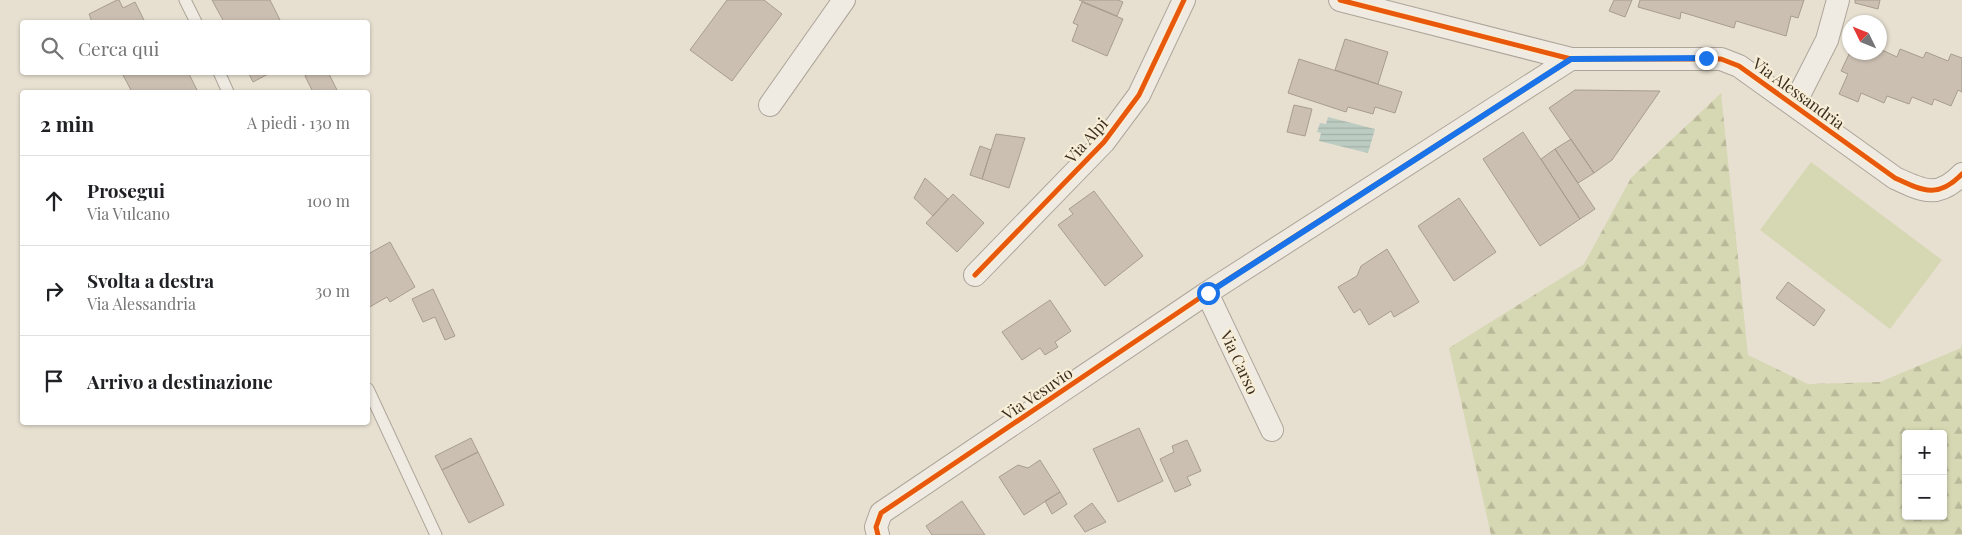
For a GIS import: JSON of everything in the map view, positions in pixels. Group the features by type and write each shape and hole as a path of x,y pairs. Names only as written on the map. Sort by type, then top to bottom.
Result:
{"street":[{"path":"770,105 844,0"},
{"name":"Via Alpi","path":"975,274 1104,142 1139,95 1184,0"},
{"name":"Via Alessandria","path":"1340,0 1571,59 1721,59 1739,66 1895,178 1915,188 1926,191 1938,190 1953,183 1962,174"},
{"path":"1794,106 1827,40 1838,0"},
{"name":"Via Vesuvio","path":"880,524 1208,293 1571,59"},
{"name":"Via Carso","path":"1208,293 1272,430"}],"lane":[{"path":"185,0 195,20"},
{"path":"220,75 227,90"},
{"path":"370,393 436,535"}],"green space":[{"path":"1721,93 1748,355 1808,384 1880,382 1961,348 1962,343 1962,535 1491,535 1449,348 1584,264 1631,178"},
{"path":"1811,162 1942,260 1890,329 1760,230"}],"shaded area":[{"path":"1328,117 1375,129 1368,153 1319,141 1321,133 1317,132 1320,123 1326,124"}],"building":[{"path":"119,0 123,8 135,2 144,20 91,20 89,14"},
{"path":"212,0 270,0 280,20 223,20"},
{"path":"727,0 764,0 782,14 732,81 690,50"},
{"path":"1079,0 1118,0 1123,2 1117,16"},
{"path":"1614,0 1632,0 1625,17 1609,11"},
{"path":"1640,0 1804,0 1798,18 1791,16 1786,36 1736,21 1734,28 1681,12 1680,19 1638,7"},
{"path":"1855,0 1880,0 1878,9 1855,3"},
{"path":"1082,2 1123,19 1107,56 1072,41 1078,25 1073,23"},
{"path":"1345,39 1388,52 1378,84 1335,70"},
{"path":"1900,49 1923,58 1926,52 1948,61 1951,54 1962,58 1962,92 1958,90 1951,106 1934,99 1932,105 1912,97 1909,104 1887,96 1884,103 1861,93 1858,102 1839,94 1848,74 1841,71 1846,60 1887,60 1887,52 1897,57"},
{"path":"1299,59 1402,92 1395,113 1375,107 1373,114 1348,107 1346,112 1288,93"},
{"path":"123,75 190,75 197,90 131,90"},
{"path":"250,75 266,75 253,82"},
{"path":"330,75 337,90 312,90 305,76"},
{"path":"1575,90 1660,91 1612,160 1594,173 1549,108"},
{"path":"1294,105 1312,109 1305,136 1287,132"},
{"path":"1523,132 1580,219 1540,246 1483,159"},
{"path":"996,134 1025,138 1009,188 982,179"},
{"path":"1571,139 1594,173 1578,183 1555,149"},
{"path":"980,146 991,150 982,179 970,175"},
{"path":"1555,149 1595,209 1580,219 1541,159"},
{"path":"925,178 948,199 933,216 914,198"},
{"path":"1094,191 1143,256 1105,286 1058,225 1073,214 1069,209"},
{"path":"953,194 984,223 957,252 926,223"},
{"path":"1459,198 1496,252 1454,281 1418,226"},
{"path":"390,242 415,287 390,302 387,297 370,307 370,253"},
{"path":"1387,249 1419,302 1394,317 1391,311 1369,325 1360,309 1354,313 1338,287 1357,276 1361,266"},
{"path":"1788,282 1825,310 1814,326 1776,298"},
{"path":"433,289 455,336 445,340 435,317 423,322 412,299"},
{"path":"1050,300 1071,331 1055,342 1058,347 1045,355 1040,348 1022,360 1002,332"},
{"path":"1139,428 1163,481 1118,502 1093,449"},
{"path":"471,438 478,452 442,470 435,456"},
{"path":"1187,440 1201,471 1187,477 1191,485 1175,492 1160,459 1174,452 1172,446"},
{"path":"478,452 504,505 469,523 442,470"},
{"path":"1040,460 1060,492 1024,515 999,477 1018,465 1028,468"},
{"path":"1060,492 1067,504 1052,514 1045,501"},
{"path":"962,501 985,535 932,535 926,526"},
{"path":"1092,503 1106,522 1085,532 1074,516"}],"cycle path":[{"path":"975,275 1104,142 1139,95 1184,0"},
{"path":"1340,0 1571,59 1721,59 1739,66 1895,178 1922,189 1938,190 1953,182 1962,174"},
{"path":"878,535 876,527 881,513 1207,293 1571,59"}],"route":[{"path":"1208,293 1571,59 1706,58"}]}
